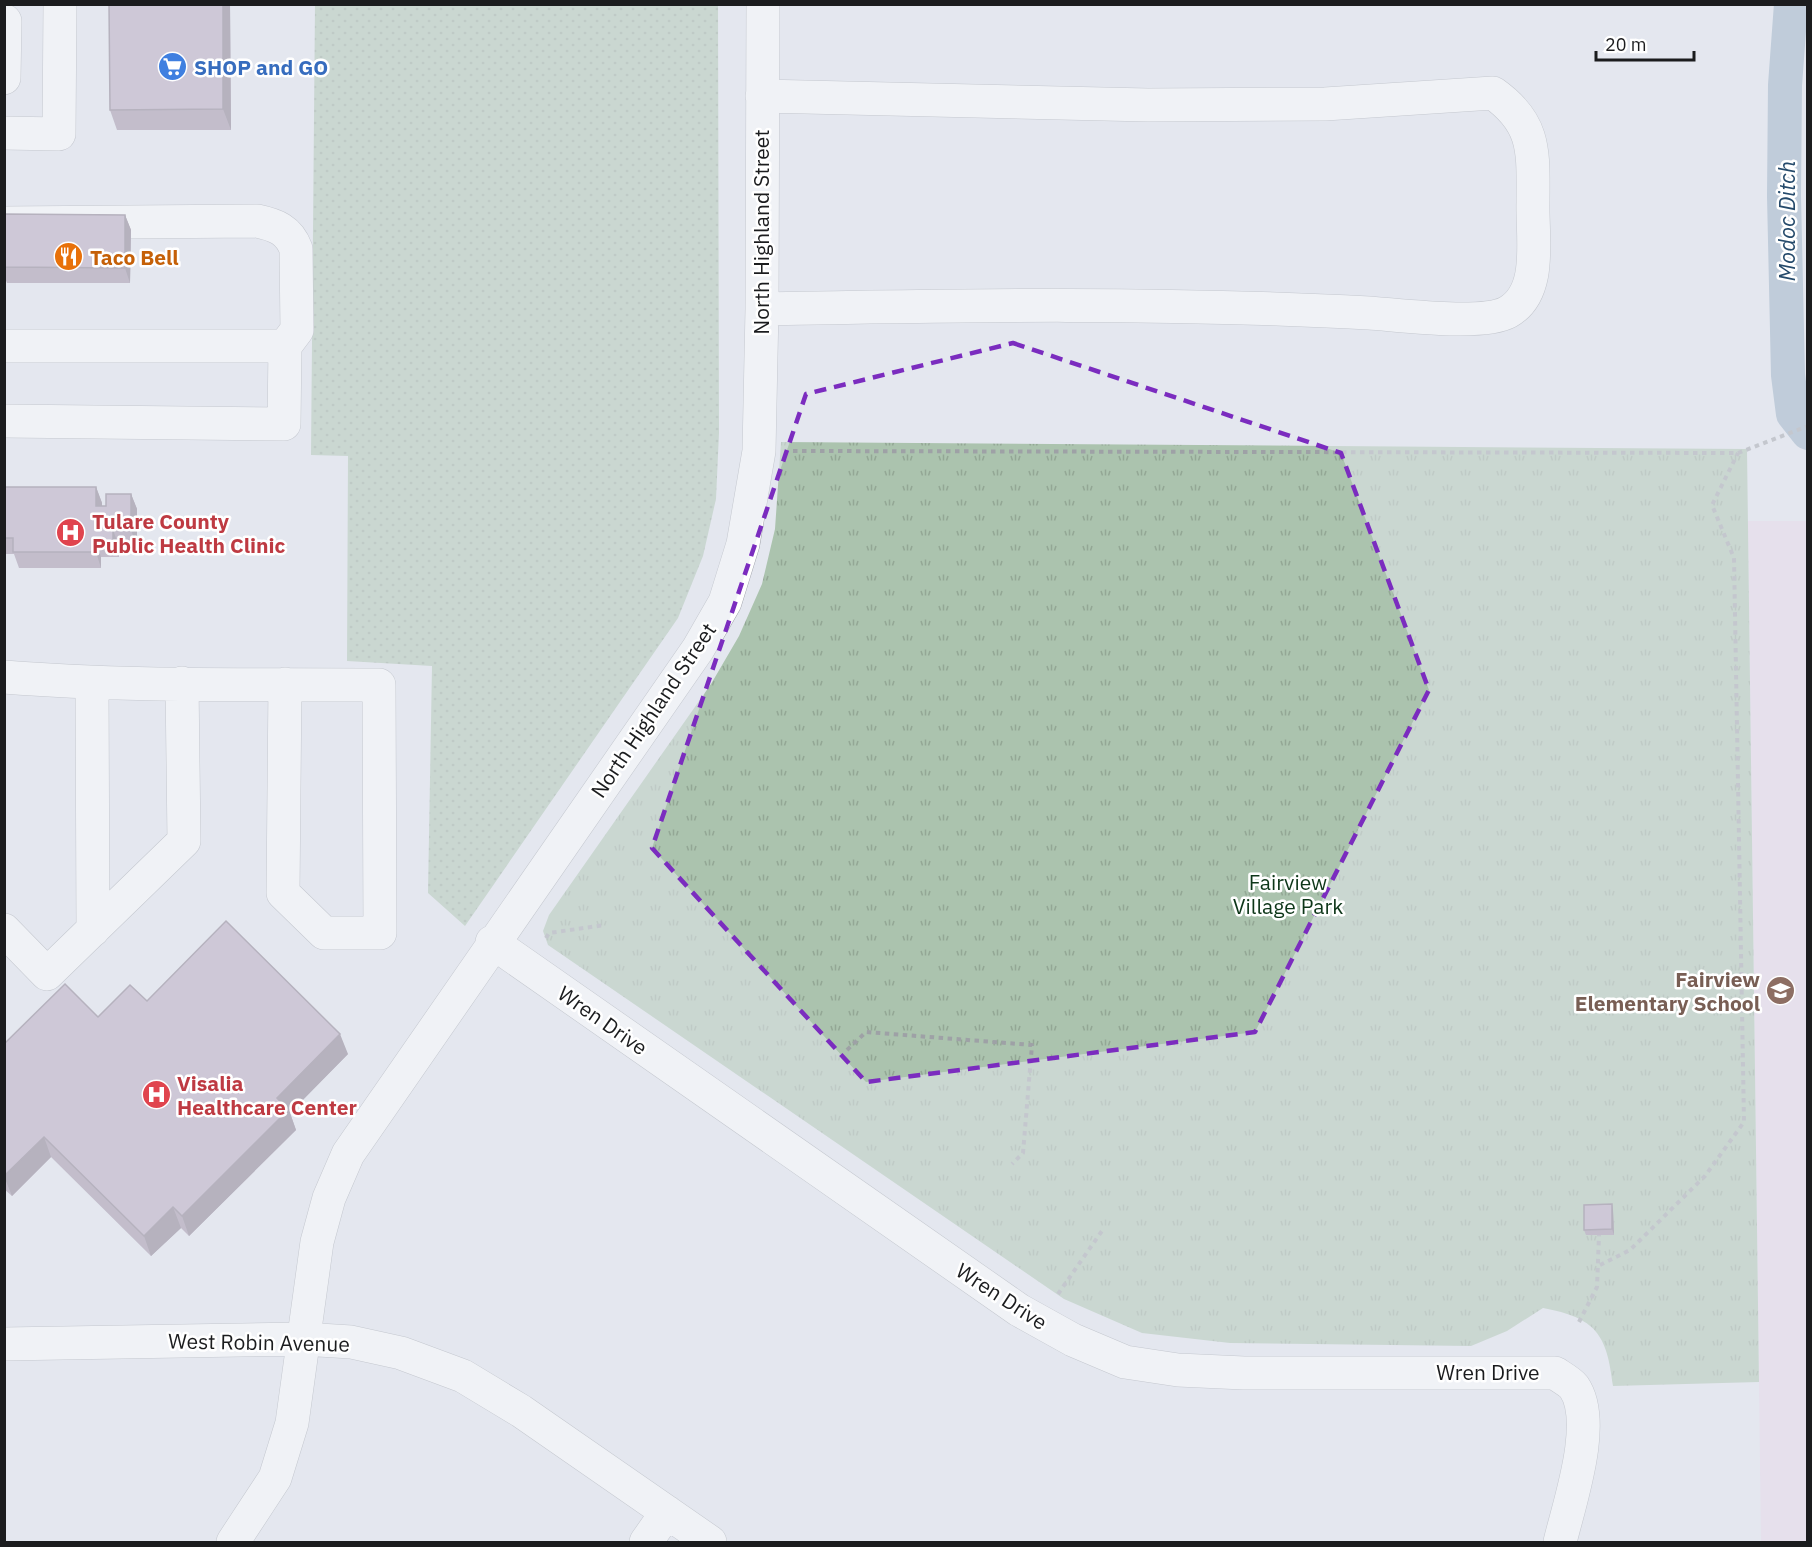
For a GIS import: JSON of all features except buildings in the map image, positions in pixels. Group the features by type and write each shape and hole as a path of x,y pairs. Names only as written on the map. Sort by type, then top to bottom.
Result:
{"street":[{"path":"4,78 5,21 20,4"},
{"path":"4,133 59,134 60,4"},
{"name":"North Highland Street","path":"233,1542 275,1478 292,1423 317,1242 329,1198 348,1154 492,942 698,649 725,602 743,544 759,451 763,4"},
{"path":"762,96 1160,105 1325,104 1493,93 1513,107 1529,133 1533,178 1532,277 1525,299 1506,314 1471,318 1263,307 1014,304 762,309"},
{"path":"4,223 257,221 276,225 292,237 296,249 297,330 285,346 284,424 4,421"},
{"path":"4,346 285,346"},
{"path":"4,676 92,684 182,683 285,684 379,685 380,933 324,933 283,893 285,684"},
{"path":"4,930 47,974 184,841 182,683"},
{"path":"92,684 93,930"},
{"name":"Wren Drive","path":"492,942 990,1290 1073,1340 1125,1362 1178,1370 1244,1373 1556,1373 1574,1387 1583,1412 1581,1449 1560,1542"},
{"name":"West Robin Avenue","path":"4,1344 303,1339 351,1342 401,1353 463,1376 521,1411 710,1542"},
{"path":"646,1542 667,1512"}],"path":[{"path":"1808,133 1808,246"},
{"path":"759,451 1738,453 1808,426"},
{"path":"1599,1265 1630,1250 1705,1176 1744,1122 1734,558 1712,505 1738,453"},
{"path":"525,965 549,933 605,925"},
{"path":"847,1050 866,1032 1032,1045 1023,1153 1012,1164"},
{"path":"1039,1321 1104,1228"},
{"path":"1579,1322 1597,1287 1599,1235"}],"highlighted area":[{"path":"1013,343 1341,453 1429,690 1255,1032 866,1082 652,848 806,394"}],"shaded area":[{"name":"Fairview Elementary School","path":"1748,521 1807,521 1807,1542 1761,1542"}],"green space":[{"path":"315,5 718,5 719,433 716,499 703,556 678,618 465,926 428,893 432,666 347,661 348,456 311,455"},
{"name":"Fairview Village Park","path":"781,442 1747,449 1759,1382 1613,1386 1607,1353 1596,1331 1575,1317 1543,1308 1507,1331 1471,1346 1230,1343 1142,1333 1064,1299 548,945 543,931 549,915 711,684 739,636 762,584 775,529"}],"waterway":[{"name":"Modoc Ditch","path":"1791,4 1785,85 1784,196 1788,375 1793,414 1808,433"}],"place":[{"name":"SHOP and GO","path":"173,67"},
{"name":"Taco Bell","path":"69,257"},
{"name":"Tulare County Public Health Clinic","path":"71,533"},
{"name":"Fairview Elementary School","path":"1781,991"},
{"name":"Visalia Healthcare Center","path":"156,1095"}]}
